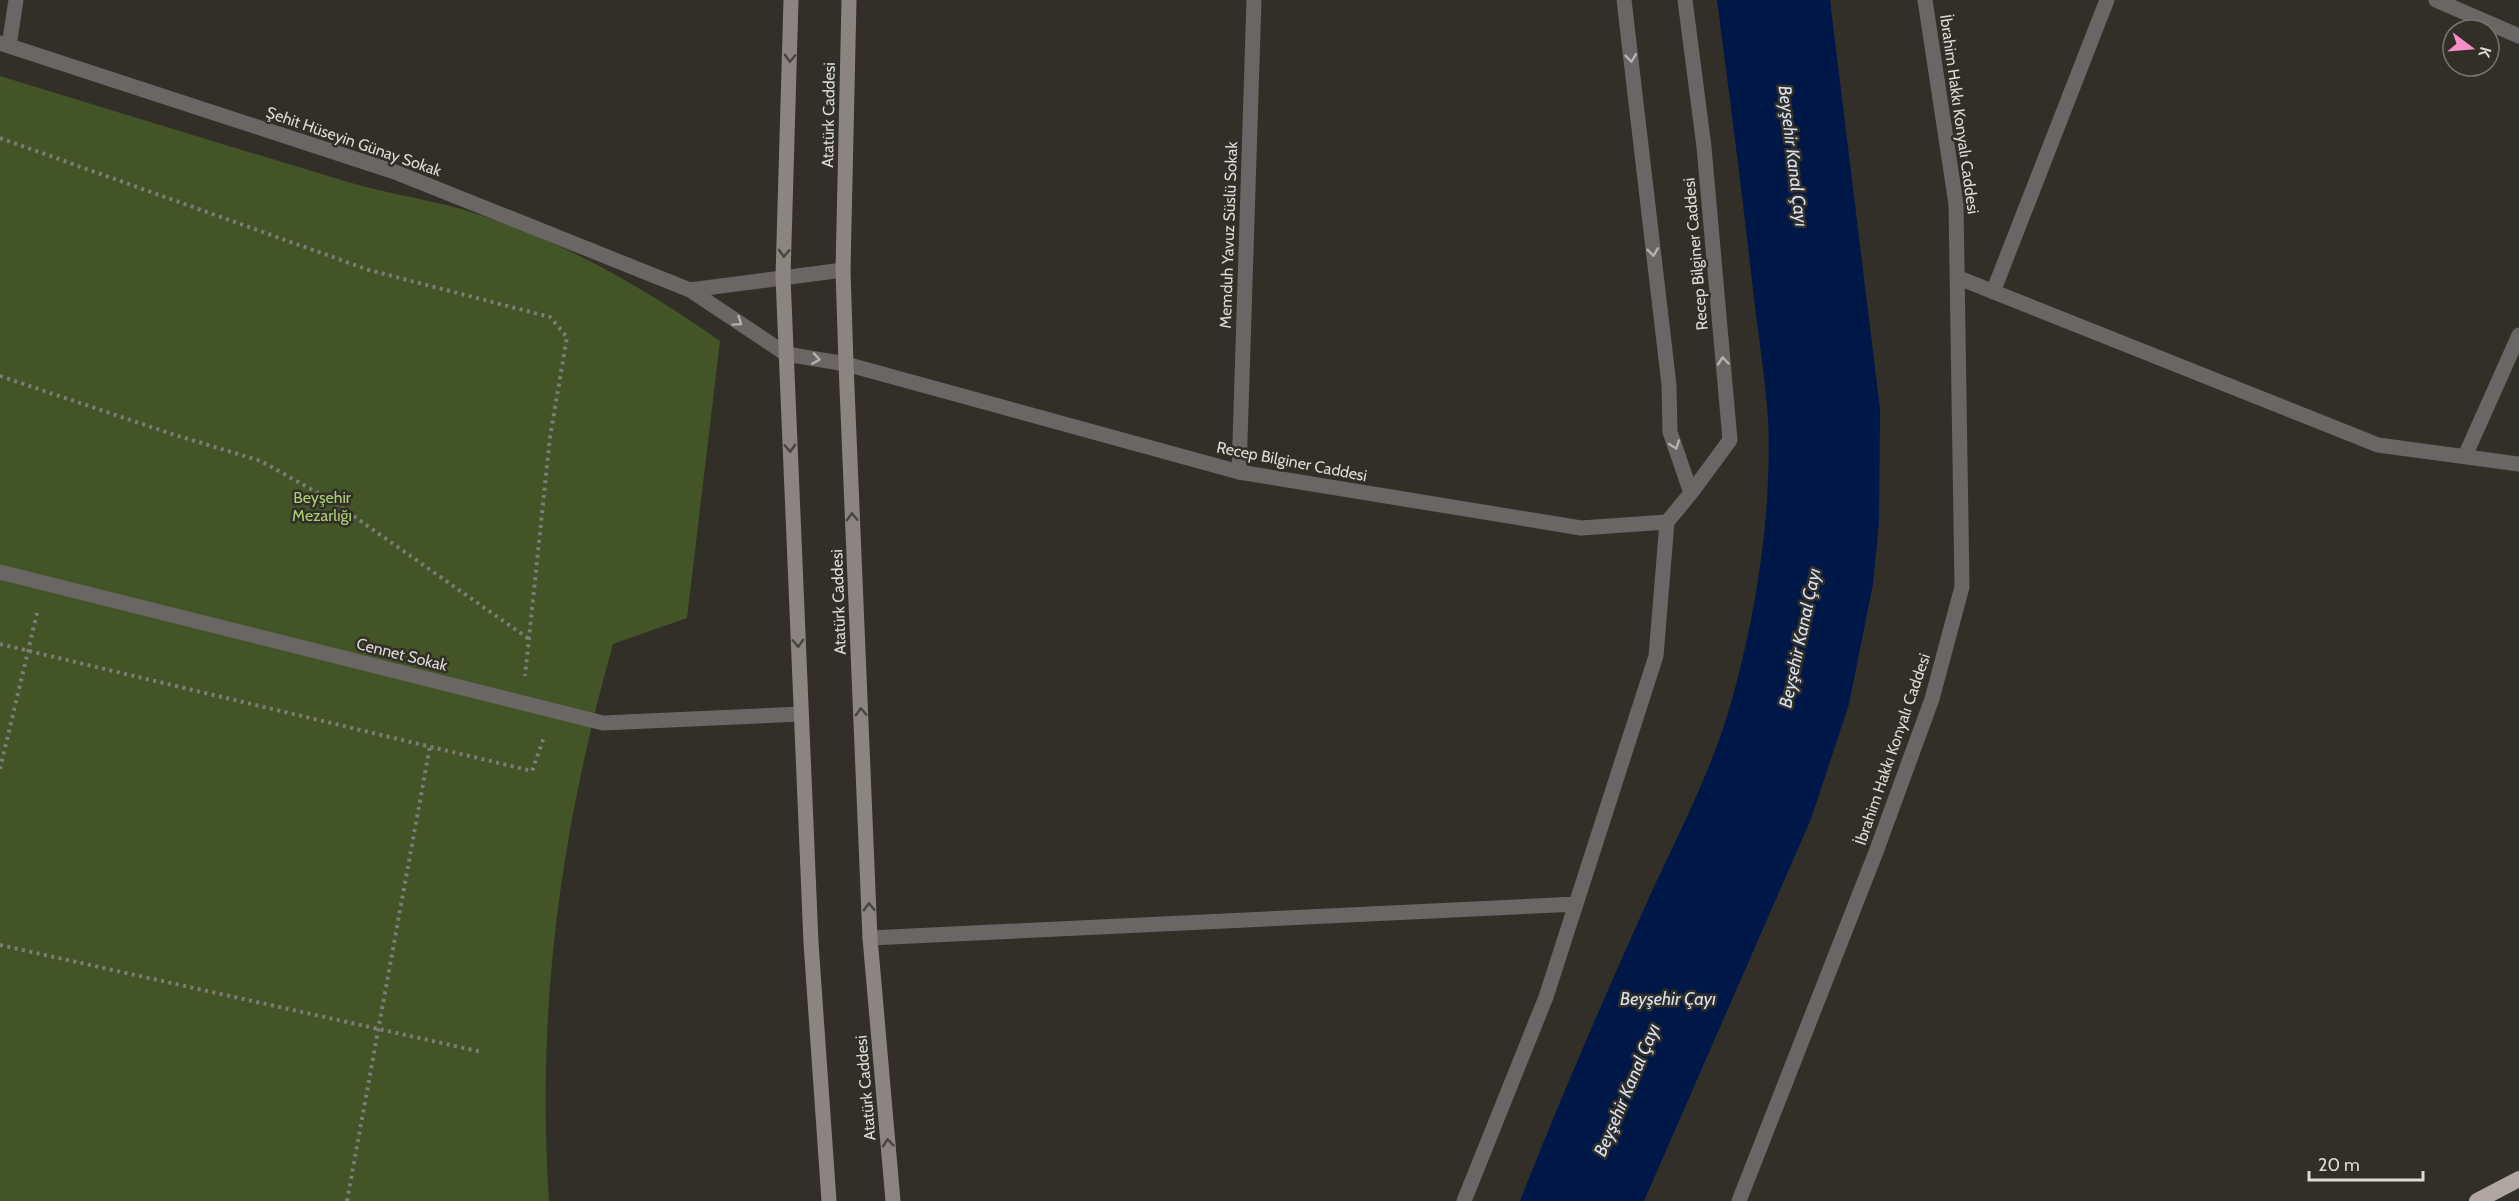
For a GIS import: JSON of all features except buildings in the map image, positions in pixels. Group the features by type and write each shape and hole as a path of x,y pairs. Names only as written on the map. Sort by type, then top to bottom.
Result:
{"highway":[{"path":"2477,1201 2519,1179"}],"main road":[{"path":"791,0 783,277 811,943 829,1201"},
{"name":"Atatürk Caddesi","path":"849,0 843,270 846,364 870,938 893,1201"}],"street":[{"path":"5,44 16,0"},
{"name":"Memduh Yavuz Süslü Sokak","path":"1239,472 1254,0"},
{"path":"1624,0 1669,385 1670,432 1691,493"},
{"name":"Recep Bilginer Caddesi","path":"786,354 846,364 1239,472 1581,528 1667,522 1730,440 1704,147 1685,0"},
{"name":"İbrahim Hakkı Konyalı Caddesi","path":"1739,1201 1876,852 1932,699 1962,587 1959,279 1956,204 1925,0"},
{"path":"1993,292 2107,0"},
{"path":"2436,0 2519,36"},
{"name":"Şehit Hüseyin Günay Sokak","path":"5,44 395,172 690,290 786,354"},
{"path":"690,290 843,270"},
{"path":"1959,279 2378,445 2519,464"},
{"path":"2465,456 2519,335"},
{"path":"1464,1201 1546,997 1656,656 1667,522"},
{"name":"Cennet Sokak","path":"0,572 603,723 801,714"},
{"path":"870,938 1576,904"}],"path":[{"path":"0,138 369,270 550,317 567,337 550,437 522,703"},
{"path":"0,376 172,434 261,460 332,501 529,639"},
{"path":"0,769 44,583"},
{"path":"0,644 532,771 553,711"},
{"path":"347,1201 430,747"},
{"path":"0,945 482,1052"}],"green space":[{"name":"Beyşehir Mezarlığı","path":"0,76 348,182 447,205 512,226 575,253 605,269 664,303 720,341 687,618 613,644 579,782 566,851 550,989 546,1058 549,1201 0,1201"}],"water":[{"name":"Beyşehir Çayı","path":"1717,0 1830,0 1880,409 1879,522 1873,584 1849,704 1811,819 1644,1201 1520,1201 1598,1012 1696,798 1717,746 1743,659 1762,556 1768,487 1768,418"}],"water label":[{"name":"Beyşehir Kanal Çayı","path":"1793,156"},
{"name":"Beyşehir Kanal Çayı","path":"1800,638"},
{"name":"Beyşehir Kanal Çayı","path":"1627,1090"}]}
